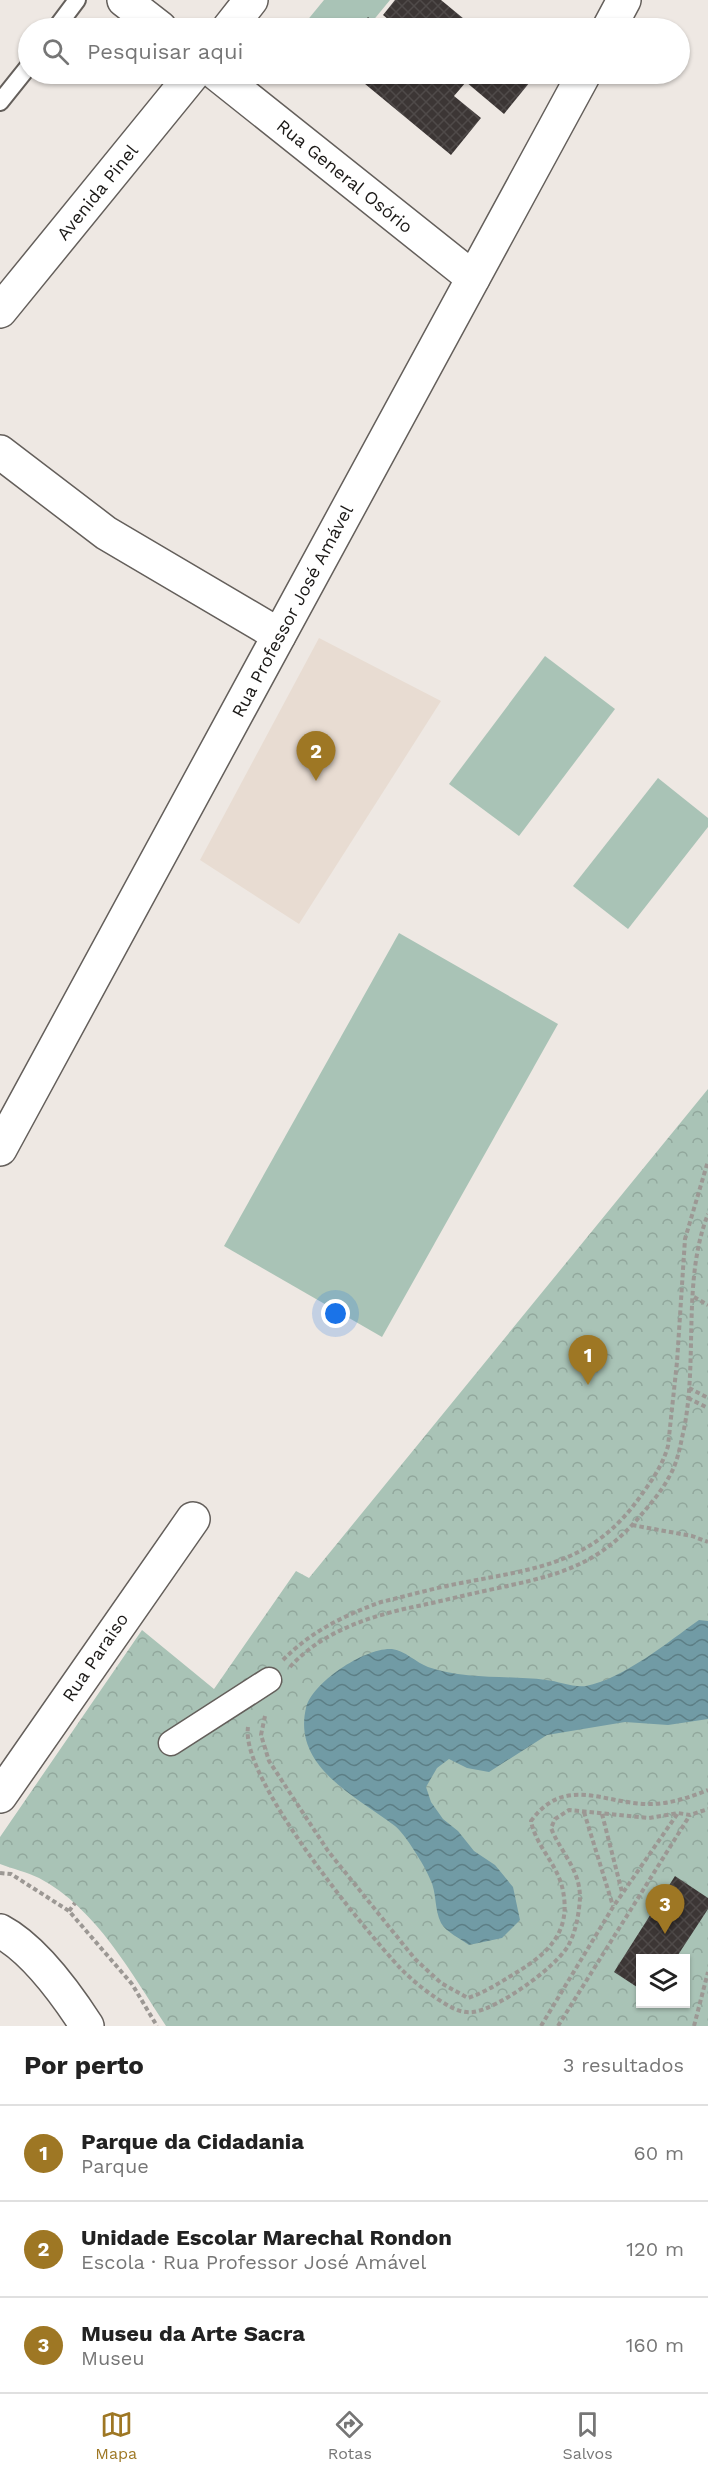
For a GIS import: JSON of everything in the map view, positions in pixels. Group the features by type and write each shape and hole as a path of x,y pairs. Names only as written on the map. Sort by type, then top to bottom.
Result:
{"street":[{"path":"124,0 147,18"},
{"path":"237,18 251,0"},
{"path":"614,18 624,0"},
{"name":"Avenida Pinel","path":"0,311 185,84"},
{"name":"Rua General Osório","path":"230,84 473,278"},
{"name":"Rua Professor José Amável","path":"0,1149 579,84"},
{"path":"0,452 106,533 279,635"},
{"name":"Rua Paraiso","path":"0,1796 192,1519"},
{"path":"261,1707 177,1748 278,1676"},
{"path":"0,1931 41,1966 71,2000 87,2026"}],"lane":[{"path":"64,18 77,0"},
{"path":"0,102 18,80"}],"path":[{"path":"708,1161 685,1239 677,1362 668,1446 653,1479 616,1528 590,1546 556,1563 381,1602 356,1611 308,1637 274,1670 278,1676 298,1658 339,1632 382,1613 553,1576 587,1562 606,1550 632,1525 651,1504 678,1460 689,1388 700,1236 708,1214"},
{"path":"694,1297 708,1305"},
{"path":"689,1388 708,1398"},
{"path":"688,1398 708,1408"},
{"path":"632,1525 692,1536 708,1542"},
{"path":"261,1707 261,1735 269,1761 328,1851 415,1959 441,1983 468,1998 537,1961 547,1953 558,1937 564,1904 563,1891 551,1861 534,1837 531,1821 537,1812 568,1793 646,1804 676,1801 708,1790"},
{"path":"261,1707 247,1730 253,1757 279,1808 322,1872 402,1970 452,2008 464,2012 475,2012 486,2007 539,1977 569,1945 579,1910 579,1882 574,1866 551,1828 555,1819 569,1810 649,1818 678,1813 690,1815 708,1809"},
{"path":"584,1812 613,1907"},
{"path":"541,2026 622,1893 678,1813"},
{"path":"602,1814 622,1893"},
{"path":"558,2026 690,1815"},
{"path":"0,1872 11,1874 69,1911 132,1984 157,2026"},
{"path":"69,1911 75,1903"},
{"path":"694,2026 708,1972"}],"shaded area":[{"path":"319,638 441,701 299,924 200,860"}],"green space":[{"path":"324,0 390,0 375,18 309,18"},
{"path":"545,656 615,709 519,836 449,784"},
{"path":"658,778 708,818 708,827 628,929 573,886"},
{"path":"399,933 558,1024 382,1337 224,1246"},
{"path":"708,1089 708,2026 166,2026 126,1964 78,1906 39,1878 0,1864 0,1837 142,1630 214,1689 296,1571 309,1578"}],"water":[{"path":"699,1620 708,1621 708,1719 668,1725 625,1722 547,1735 489,1772 467,1768 449,1759 437,1768 426,1787 431,1802 443,1819 458,1831 474,1851 495,1865 513,1887 520,1920 502,1938 469,1945 446,1929 437,1912 432,1884 404,1836 395,1826 331,1778 318,1764 309,1747 304,1729 306,1708 310,1698 329,1677 368,1654 392,1649 428,1667 457,1674 546,1680 586,1686 630,1668"}],"building":[{"path":"395,0 441,0 463,18 387,18 383,15"},
{"path":"365,84 464,84 454,96 481,118 451,155"},
{"path":"468,84 528,84 504,114"},
{"path":"675,1876 708,1898 708,1909 679,1954 636,1954 636,1986 614,1972"}],"place":[{"name":"Unidade Escolar Marechal Rondon","path":"316,781"},
{"name":"Parque da Cidadania","path":"588,1385"},
{"name":"Museu da Arte Sacra","path":"665,1934"}]}
